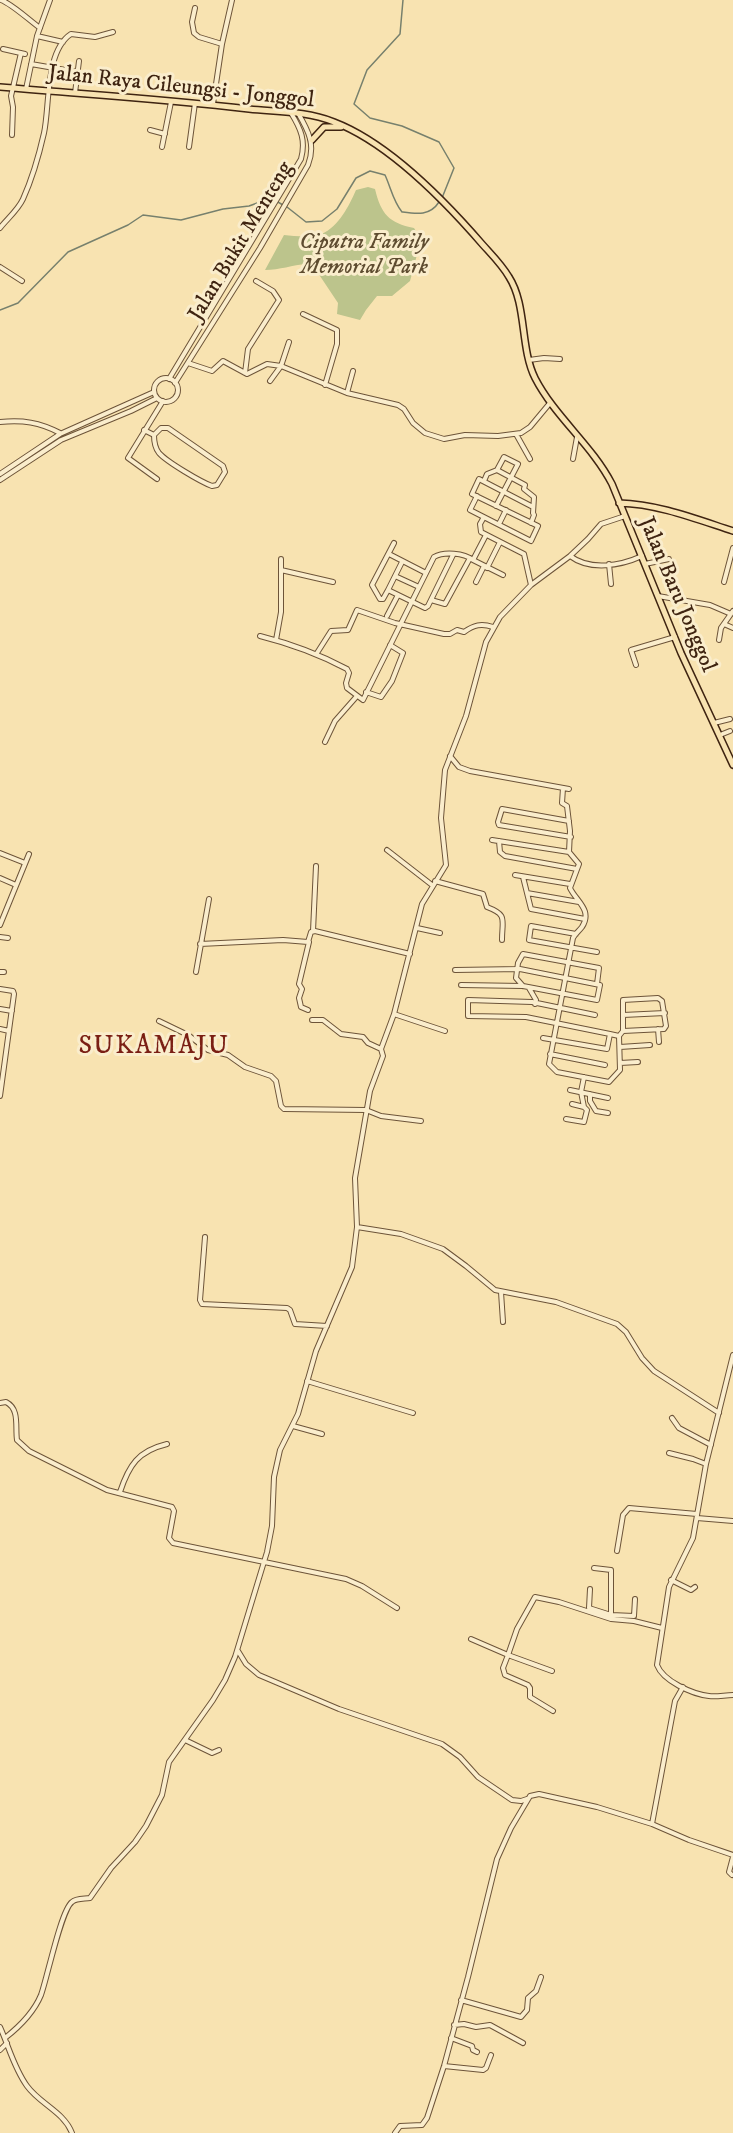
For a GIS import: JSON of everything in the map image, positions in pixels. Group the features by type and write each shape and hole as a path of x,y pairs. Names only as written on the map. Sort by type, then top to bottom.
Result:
{"main road":[{"name":"Jalan Raya Cileungsi - Jonggol","path":"0,87 294,112 323,118 346,127 380,148 432,191 471,231 510,278 516,294 529,360 535,377 577,437 604,468 619,502"},
{"path":"312,140 324,127 346,127"},
{"path":"619,502 676,513 733,531"},
{"name":"Jalan Baru Jonggol","path":"619,502 675,637 714,723 731,754 733,765"}],"street":[{"path":"2,0 40,28"},
{"path":"26,89 37,36 50,0"},
{"path":"213,104 222,44 232,0"},
{"path":"195,8 192,22 194,33 199,37 222,44"},
{"path":"0,228 23,199 44,132 52,67 63,42 71,34 98,37 114,32"},
{"path":"37,36 63,42"},
{"path":"3,49 23,54 12,88 11,96 14,107 12,135"},
{"path":"75,93 79,61"},
{"path":"31,64 77,72"},
{"path":"162,147 171,102"},
{"path":"189,147 195,103"},
{"path":"169,379 302,159 304,148 294,112"},
{"name":"Jalan Bukit Menteng","path":"163,401 170,401 176,396 175,383 309,161 312,140 294,112"},
{"path":"150,130 165,134"},
{"path":"0,267 22,281"},
{"path":"245,373 248,349 279,300 273,291 256,281"},
{"path":"303,314 338,331 333,362 325,385"},
{"path":"270,381 281,366 290,342"},
{"path":"529,360 560,359"},
{"path":"188,363 212,371 223,361 249,374 267,364 281,366 347,393 401,407 413,423 424,433 435,438 516,434 530,427 551,402"},
{"path":"347,393 353,371"},
{"path":"157,479 128,459 163,401 157,398 154,392 155,385 159,381 169,379 175,383"},
{"path":"0,474 60,434 154,392"},
{"path":"0,480 61,440 157,398"},
{"path":"0,422 33,422 60,434"},
{"path":"161,428 168,428 223,466 225,472 217,485 212,486 203,482 160,454 154,442 154,435 161,428"},
{"path":"144,430 154,435"},
{"path":"516,434 530,459"},
{"path":"573,459 577,437"},
{"path":"484,482 487,474 497,470 504,457 518,464 496,506"},
{"path":"497,470 525,485 524,489 534,496 534,515 531,523"},
{"path":"477,496 470,510 531,541 538,526 506,510 496,506 477,496 472,494 479,479 533,507"},
{"path":"499,524 506,510"},
{"path":"0,2050 40,1998 69,1905 75,1900 90,1898 111,1868 138,1839 160,1800 169,1762 225,1680 237,1650 264,1563 272,1526 277,1458 298,1414 327,1326 351,1272 357,1227 355,1178 370,1091 382,1056 381,1049 394,1014 423,904 446,861 441,818 445,770 466,716 484,648 493,627 531,585 570,556 600,525 625,516"},
{"path":"484,517 480,524 481,532 524,554 531,585"},
{"path":"431,600 445,604 486,535"},
{"path":"476,582 500,542"},
{"path":"394,543 372,585 380,599 383,599 402,562"},
{"path":"724,582 733,548"},
{"path":"388,554 426,573"},
{"path":"260,636 317,653 348,670 346,686 363,700 436,555 453,555 471,559 503,575"},
{"path":"388,590 425,608 453,555"},
{"path":"570,556 585,564 626,562 642,556"},
{"path":"276,640 281,612 280,559"},
{"path":"645,564 669,559"},
{"path":"609,564 610,584"},
{"path":"281,570 333,582"},
{"path":"395,576 419,587"},
{"path":"387,616 398,595"},
{"path":"658,596 710,605 732,613 724,624 718,640"},
{"path":"317,653 331,631 348,630 357,610 400,624 448,635 458,630 465,632 478,625 493,627"},
{"path":"724,624 733,628"},
{"path":"636,665 631,650 675,637"},
{"path":"366,692 381,697 392,681 403,652 390,645"},
{"path":"325,742 335,721 357,696"},
{"path":"714,723 730,719"},
{"path":"720,735 730,731"},
{"path":"450,756 459,767 471,771 569,789"},
{"path":"563,788 562,803 567,806 571,837 569,852"},
{"path":"569,821 502,810 498,822 499,825 571,837"},
{"path":"492,840 569,852 579,862 570,884 570,890 586,910 585,919 570,948 549,1064 557,1071 609,1082 620,1070 619,1035 623,1031 664,1029 666,1026 664,1004 658,998 622,1000 623,1031"},
{"path":"499,841 500,852 505,856 578,869"},
{"path":"387,850 434,883 483,894 486,908 499,911 502,916 502,940"},
{"path":"0,853 25,863"},
{"path":"0,925 2,915 29,854"},
{"path":"308,1010 301,1007 299,998 302,989 299,984 313,931 316,866"},
{"path":"515,875 570,884"},
{"path":"523,877 532,910 585,919"},
{"path":"0,878 16,885"},
{"path":"527,893 579,902"},
{"path":"196,972 208,899"},
{"path":"0,904 7,907"},
{"path":"576,934 530,927 529,940 597,952"},
{"path":"417,928 440,933"},
{"path":"313,931 410,954"},
{"path":"0,937 8,938"},
{"path":"200,944 309,941"},
{"path":"461,985 523,986 597,1000 600,985 597,984 599,968 523,954 518,963 516,978 523,986"},
{"path":"455,970 520,969 597,984"},
{"path":"529,987 535,1004"},
{"path":"0,989 13,991 0,1096"},
{"path":"596,1015 535,1004 468,1000 468,1016 526,1017 619,1035"},
{"path":"0,1009 12,1011"},
{"path":"623,1015 665,1013"},
{"path":"394,1014 445,1031"},
{"path":"312,1020 323,1020 341,1034 363,1037 368,1043 381,1049"},
{"path":"159,1021 188,1035 208,1050 228,1055 245,1067 271,1076 276,1081 281,1107 284,1109 366,1110 381,1116 421,1121"},
{"path":"0,1029 9,1031"},
{"path":"658,1029 659,1042"},
{"path":"543,1038 607,1049 610,1034"},
{"path":"620,1047 650,1046"},
{"path":"0,1052 6,1053"},
{"path":"550,1054 605,1065"},
{"path":"620,1063 638,1062"},
{"path":"566,1119 584,1122 587,1110 584,1107 581,1092 584,1077"},
{"path":"570,1090 608,1098"},
{"path":"590,1094 590,1101 596,1111 608,1113"},
{"path":"572,1104 584,1107"},
{"path":"357,1227 400,1234 436,1246 466,1266 491,1288 575,1308 623,1328 642,1358 654,1371 719,1413"},
{"path":"205,1237 200,1300 202,1304 286,1308 290,1310 295,1324 327,1326"},
{"path":"501,1292 503,1322"},
{"path":"733,1355 706,1464 690,1544 671,1580 657,1665 662,1674 682,1686 709,1696 733,1695"},
{"path":"307,1381 413,1413"},
{"path":"0,1403 6,1402 12,1406 16,1417 17,1440 29,1451 107,1490 172,1508 174,1511 169,1538 172,1543 354,1582 397,1608"},
{"path":"672,1418 679,1428 711,1445"},
{"path":"293,1426 322,1434"},
{"path":"120,1492 134,1460 155,1447 167,1444"},
{"path":"669,1453 706,1464"},
{"path":"617,1551 623,1515 629,1508 733,1521"},
{"path":"594,1568 612,1570 610,1615"},
{"path":"671,1580 691,1590 695,1587"},
{"path":"590,1589 588,1608 610,1615 634,1618 662,1628"},
{"path":"553,1711 530,1696 528,1685 505,1674 503,1670 517,1629 535,1597 559,1602 611,1619 634,1618"},
{"path":"634,1618 635,1599"},
{"path":"471,1640 552,1671"},
{"path":"237,1650 246,1664 259,1675 339,1709 442,1744 460,1757 478,1778 512,1800 521,1801 533,1794 546,1795 597,1807 652,1824 733,1856 729,1872 732,1875"},
{"path":"652,1824 675,1701 682,1686"},
{"path":"185,1740 212,1753 219,1750"},
{"path":"395,2133 400,2126 420,2126 425,2122 444,2066 497,1859 528,1798"},
{"path":"461,2000 521,2017 527,2010 527,1999 537,1988 541,1977"},
{"path":"454,2025 464,2024 477,2027 490,2025 523,2043"},
{"path":"0,2027 18,2072 28,2088 45,2105 63,2118 72,2133"},
{"path":"451,2038 472,2046 477,2052"},
{"path":"444,2066 484,2070 491,2055"}],"green space":[{"name":"Ciputra Family Memorial Park","path":"368,187 375,189 380,205 387,216 398,223 414,228 419,236 418,251 410,281 392,296 377,296 360,320 337,314 338,303 318,273 307,264 265,270 284,235 322,234 338,221 356,190"}],"waterway":[{"path":"403,0 400,34 367,70 354,104 370,118 402,126 439,142 454,168 442,198"},
{"path":"287,207 306,222 322,221 337,209 356,178 370,171 385,175 394,199 402,212 427,212 439,202"},
{"path":"0,310 18,303 68,252 128,225 143,215 181,220 223,209 249,206 271,198 283,205"}],"district":[{"name":"SUKAMAJU","path":"154,1048"}]}
